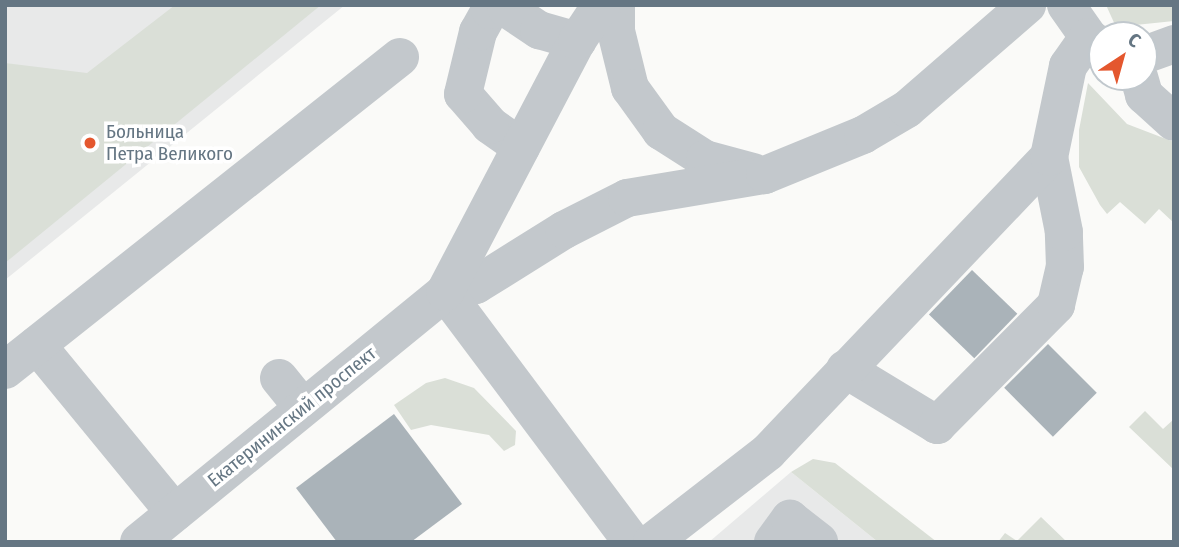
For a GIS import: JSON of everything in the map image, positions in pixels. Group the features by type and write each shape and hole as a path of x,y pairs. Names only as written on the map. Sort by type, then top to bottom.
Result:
{"street":[{"name":"Екатерининский проспект","path":"139,542 445,292 577,41 601,5"},
{"path":"616,5 616,31 630,88 661,131 705,159 765,175"},
{"name":"Екатерининский проспект","path":"445,292 477,285 564,230 627,198 765,175 852,140 907,109 1027,5"},
{"path":"1066,5 1088,33"},
{"path":"521,147 490,125 463,94 478,32 490,10 506,8 539,30 577,41"},
{"path":"845,369 937,425 1056,305 1065,267 1064,232 1049,157 1068,66 1088,48"},
{"path":"5,370 400,57"},
{"path":"1143,91 1174,122"},
{"path":"653,542 768,452 1049,157"},
{"path":"445,292 632,542"},
{"path":"37,345 175,513"},
{"path":"279,378 303,408"},
{"path":"773,542 790,519 819,542"}],"shaded area":[{"name":"Больница Петра Великого","path":"5,5 345,5 5,280"},
{"name":"Больница Петра Великого","path":"175,5 321,5 5,263 5,63 87,73"},
{"path":"1106,5 1174,5 1174,21 1113,21"},
{"path":"1088,83 1088,91 1096,91 1127,124 1174,142 1174,223 1159,209 1145,224 1120,202 1107,214 1079,167 1079,130"},
{"path":"445,378 474,388 516,431 515,445 504,451 489,435 431,425 411,430 394,405 426,383"},
{"path":"1145,411 1163,429 1174,419 1174,470 1129,427"},
{"path":"813,459 835,463 937,542 878,542 791,472"},
{"path":"791,472 878,542 709,542"},
{"path":"1041,517 1067,542 998,542 1005,533 1017,541"}],"building":[{"path":"972,270 1017,314 974,358 929,315"},
{"path":"1048,344 1097,393 1053,437 1004,388"},
{"path":"394,414 462,504 411,542 337,542 296,488"}],"place":[{"name":"Больница Петра Великого","path":"90,143"}]}
